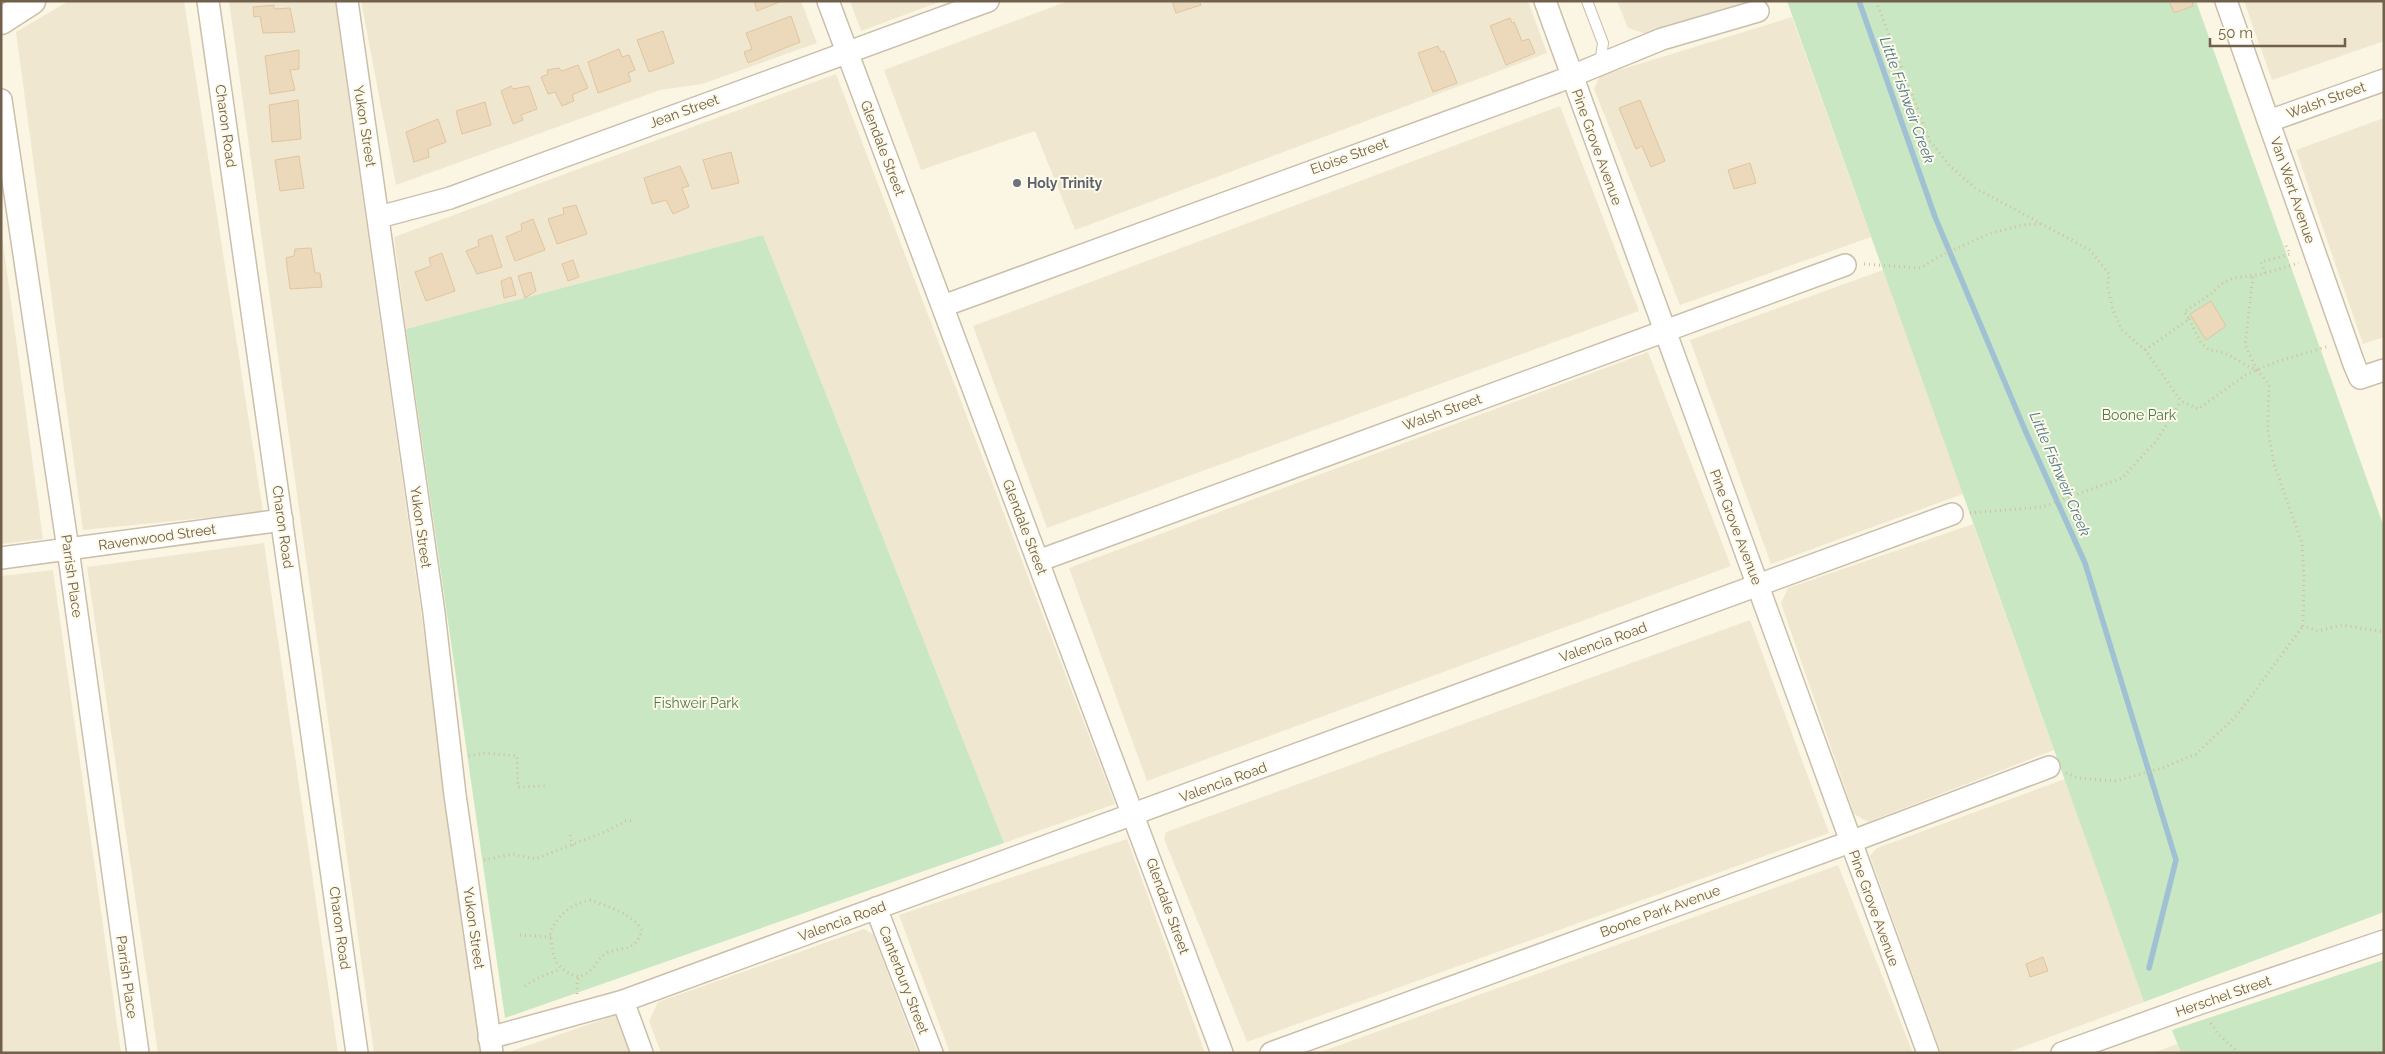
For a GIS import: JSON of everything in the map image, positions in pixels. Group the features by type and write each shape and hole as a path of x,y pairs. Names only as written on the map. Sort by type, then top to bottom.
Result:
{"street":[{"path":"1,21 32,1"},
{"name":"Charon Road","path":"208,1 357,1053"},
{"name":"Yukon Street","path":"347,1 434,613 465,865 491,1045"},
{"name":"Glendale Street","path":"828,1 1222,1053"},
{"name":"Jean Street","path":"379,217 450,198 988,1"},
{"name":"Pine Grove Avenue","path":"1545,1 1928,1053"},
{"name":"Van Wert Avenue","path":"2226,1 2360,378 2384,370"},
{"name":"Eloise Street","path":"942,306 1571,76 1662,39 1758,11"},
{"name":"Walsh Street","path":"2269,121 2384,80"},
{"name":"Parrish Place","path":"1,100 68,549 138,1053"},
{"name":"Walsh Street","path":"1038,561 1846,265"},
{"name":"Valencia Road","path":"491,1045 623,1001 1952,514"},
{"name":"Ravenwood Street","path":"1,558 282,520"},
{"name":"Boone Park Avenue","path":"1270,1053 1850,842 2049,767"},
{"name":"Canterbury Street","path":"876,908 932,1053"},
{"name":"Herschel Street","path":"2062,1053 2198,1004 2384,941"},
{"path":"623,1001 642,1053"}],"lane":[{"path":"1587,1 1603,43 1600,64"}],"path":[{"path":"1876,1 1930,141 1950,166 1975,188 2014,211 2043,224 2090,250 2110,274 2108,288 2121,329 2145,350 2181,401 2198,409 2247,374 2276,362 2346,341"},
{"path":"1846,265 1875,264 1920,268 1962,245 1991,233 2023,225 2043,224"},
{"path":"2265,273 2261,262 2290,254 2284,242"},
{"path":"2257,370 2242,364 2222,351 2209,350 2201,343 2184,312 2212,293 2221,284 2233,278 2254,276 2317,258"},
{"path":"2049,767 2078,778 2116,781 2162,768 2196,754 2237,715 2303,626 2302,543 2274,464 2268,431 2269,384 2257,370 2245,345 2254,276"},
{"path":"2145,350 2189,319"},
{"path":"1952,514 2042,507 2122,478 2157,440 2181,401"},
{"path":"2303,626 2318,631 2342,625 2384,632"},
{"path":"485,753 516,756 518,787 546,786"},
{"path":"465,865 512,854 536,858 573,846 626,821 635,820"},
{"path":"570,835 573,846"},
{"path":"577,994 576,981 579,977 590,973 603,955 618,949 632,947 639,940 642,930 636,922 590,900 577,903 563,912 550,932 556,964 561,969 579,977"},
{"path":"520,934 551,937"},
{"path":"525,986 540,977 561,969"},
{"path":"2211,1023 2218,1034 2239,1053"}],"shaded area":[{"path":"69,1 184,1 263,512 83,530 16,32"},
{"path":"229,1 335,1 483,1053 374,1053"},
{"path":"361,1 801,1 817,43 702,84 660,90 396,185"},
{"path":"850,1 942,1 861,31"},
{"path":"1068,1 1528,1 1547,53 1075,230 1035,131 921,170 884,70"},
{"path":"1617,1 1752,1 1650,35 1628,28"},
{"path":"2244,1 2384,1 2384,41 2272,80"},
{"path":"1792,17 1871,237 1680,305 1594,89 1600,76"},
{"path":"836,74 1115,804 1004,843 763,235 406,329 394,237"},
{"path":"1560,106 1639,311 1047,528 973,326"},
{"path":"2384,118 2384,337 2363,344 2296,150"},
{"path":"1,228 43,539 1,544"},
{"path":"1883,270 1963,494 1771,564 1690,340"},
{"path":"1648,352 1731,566 1147,781 1069,568"},
{"path":"1973,524 2054,750 1868,822 1854,814 1781,603 1788,588"},
{"path":"264,543 338,1053 158,1053 87,567"},
{"path":"53,570 121,1053 1,1053 1,576"},
{"path":"1750,620 1829,833 1247,1042 1164,839 1166,832"},
{"path":"2065,779 2144,1002 2006,1053 1941,1053 1870,856 1877,848"},
{"path":"1127,839 1205,1053 950,1053 899,915"},
{"path":"1838,865 1913,1053 1318,1053"},
{"path":"864,929 873,934 918,1053 661,1053 649,1021 658,1002"},
{"path":"616,1015 630,1053 506,1053"},
{"path":"2177,1044 2181,1053 2153,1053"}],"green space":[{"name":"Boone Park","path":"1787,1 2196,1 2384,527 2384,912 2144,1002"},
{"name":"Fishweir Park","path":"763,235 1004,843 505,1018 406,329"},
{"path":"2384,960 2384,1053 2181,1053 2172,1030"}],"building":[{"path":"754,1 782,1 757,11"},
{"path":"1172,1 1199,1 1201,5 1176,13"},
{"path":"2169,1 2192,1 2193,6 2174,13"},
{"path":"274,5 274,9 290,8 295,32 263,33 260,16 254,17 253,7"},
{"path":"791,16 800,42 748,63 744,52 752,49 746,33"},
{"path":"1510,18 1512,23 1514,22 1522,41 1529,39 1535,53 1506,65 1490,26"},
{"path":"663,31 674,63 649,72 637,40"},
{"path":"1438,46 1441,52 1444,51 1457,83 1433,92 1418,53"},
{"path":"619,49 622,57 629,55 635,70 628,73 631,81 598,93 588,62"},
{"path":"299,50 299,69 290,70 295,90 270,94 265,56"},
{"path":"578,65 588,88 572,95 574,101 562,106 555,92 548,94 541,77 548,74 547,70 559,68 562,71"},
{"path":"511,86 513,89 529,86 537,109 521,115 523,120 513,124 501,91"},
{"path":"298,100 301,139 272,142 269,105"},
{"path":"1640,100 1665,161 1651,167 1642,146 1636,149 1619,108"},
{"path":"485,102 491,125 462,134 456,111"},
{"path":"438,119 446,142 428,149 429,157 414,162 406,132"},
{"path":"731,152 739,183 712,189 703,160"},
{"path":"299,156 304,188 280,191 275,160"},
{"path":"1750,163 1756,183 1734,189 1728,170"},
{"path":"680,166 689,186 682,188 689,207 673,214 666,200 652,204 644,178"},
{"path":"576,205 587,234 557,244 548,219 564,214 563,208"},
{"path":"533,219 545,250 515,261 506,237 522,230 521,224"},
{"path":"492,235 502,267 477,274 466,251 479,246 478,240"},
{"path":"311,248 315,273 320,273 322,287 290,289 286,258 294,256 295,249"},
{"path":"442,253 455,291 426,301 415,272 431,266 429,258"},
{"path":"573,260 579,277 568,281 562,264"},
{"path":"531,272 536,291 525,298 518,276"},
{"path":"511,277 516,295 504,298 501,281"},
{"path":"2211,301 2226,326 2206,340 2190,314"},
{"path":"2043,957 2048,971 2030,977 2026,964"}],"waterway":[{"name":"Little Fishweir Creek","path":"1859,1 1935,217 2025,430 2085,563 2176,860 2149,968"}],"place":[{"name":"Holy Trinity","path":"1017,183"}]}
